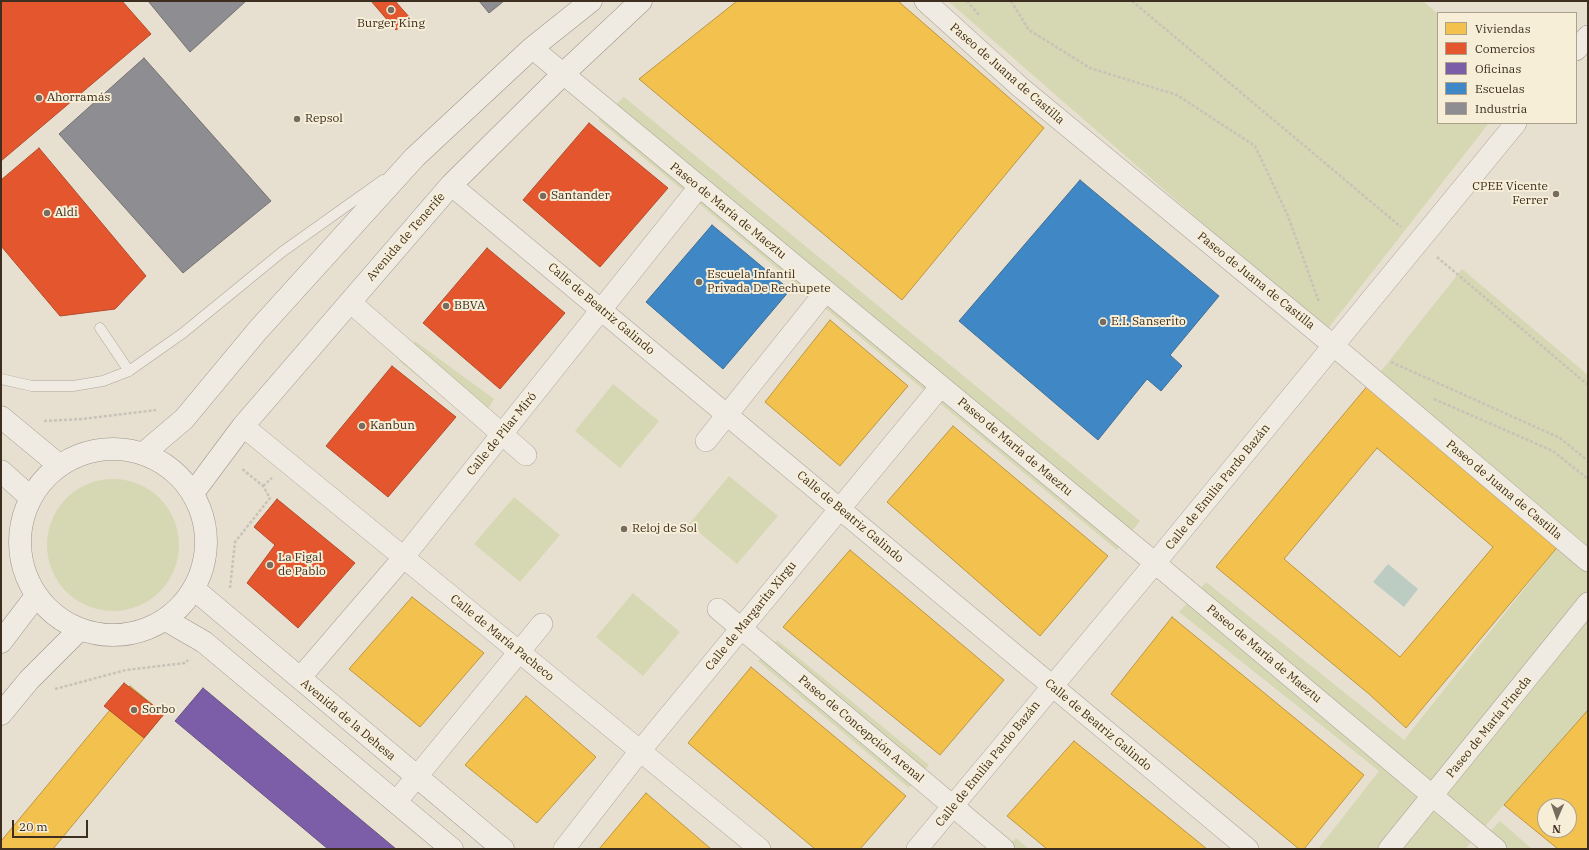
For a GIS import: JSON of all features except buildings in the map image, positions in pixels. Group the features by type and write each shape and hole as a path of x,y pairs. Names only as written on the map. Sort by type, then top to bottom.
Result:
{"main road":[{"path":"144,453 184,419 258,330 415,157 532,48 590,1"},
{"name":"Avenida de Tenerife","path":"193,493 243,426 451,185 562,75 641,1"},
{"path":"1,417 59,465"},
{"path":"114,448 144,453 172,469 193,493 203,516 207,541 204,566 194,589 182,606 166,620 138,633 108,636 79,630 55,616 36,596 24,573 19,548 21,523 30,497 42,480 59,465 85,452 114,448"},
{"path":"1,471 30,497"},
{"name":"Avenida de la Dehesa","path":"194,589 503,849"},
{"path":"1,642 36,596"},
{"path":"166,620 204,642 452,849"},
{"path":"1,714 29,680 79,630"}],"street":[{"name":"Paseo de Juana de Castilla","path":"925,1 1020,87 1334,346 1588,561"},
{"path":"1577,49 1588,36"},
{"name":"Paseo de María de Maeztu","path":"532,48 562,75 941,386 1496,849"},
{"name":"Calle de Emilia Pardo Bazán","path":"917,849 1051,686 1155,564 1515,124"},
{"name":"Calle de Beatriz Galindo","path":"451,185 1248,849"},
{"name":"Calle de Pilar Miró","path":"300,678 404,558 699,187"},
{"path":"706,441 826,291"},
{"path":"350,302 526,455"},
{"name":"Calle de Margarita Xirgu","path":"564,849 640,750 742,629 941,386"},
{"name":"Calle de María Pacheco","path":"243,426 760,849"},
{"name":"Paseo de María Pineda","path":"1389,849 1434,796 1588,603"},
{"name":"Paseo de Concepción Arenal","path":"718,609 1004,849"},
{"path":"396,802 542,624"}],"lane":[{"path":"1,379 32,386 73,386 103,380 129,371 182,333 282,252 415,157"},
{"path":"100,328 129,371"}],"path":[{"path":"1011,1 1029,30 1090,68 1176,95 1255,146 1288,216 1321,310"},
{"path":"1132,1 1588,385"},
{"path":"1388,361 1560,438 1588,461"},
{"path":"18,431 33,421 82,419 164,409"}],"green space":[{"path":"948,1 1423,1 1437,13 1437,124 1488,124 1326,331"},
{"path":"624,97 1140,521 1117,550 598,120"},
{"path":"1462,269 1588,375 1588,710 1465,849 1318,849 1379,771 1179,612 1206,582 1404,740 1563,540 1374,380"},
{"path":"415,341 494,399 478,425 399,361"},
{"path":"613,384 659,421 620,468 575,431"},
{"path":"729,476 778,516 737,564 689,524"},
{"path":"120,479 132,481 144,486 160,498 172,514 177,526 179,545 177,564 172,576 160,592 144,604 132,609 106,611 94,609 82,604 66,592 54,576 49,564 47,538 49,526 54,514 66,498 82,486 94,481"},
{"path":"514,497 560,535 520,582 474,544"},
{"path":"633,593 680,632 643,676 596,637"},
{"path":"777,640 929,765 909,788 758,661"},
{"path":"1500,821 1532,849 1474,849"},
{"path":"1016,838 1029,849 1005,849"}],"shaded area":[{"path":"1388,564 1418,589 1404,607 1373,582"}],"place":[{"name":"Burger King","path":"391,10"},
{"name":"Ahorramás","path":"39,98"},
{"name":"Repsol","path":"297,119"},
{"name":"CPEE Vicente Ferrer","path":"1556,194"},
{"name":"Santander","path":"543,196"},
{"name":"Aldi","path":"47,213"},
{"name":"Escuela Infantil Privada De Rechupete","path":"699,282"},
{"name":"BBVA","path":"446,306"},
{"name":"E.I. Sanserito","path":"1103,322"},
{"name":"Kanbun","path":"362,426"},
{"name":"Reloj de Sol","path":"624,529"},
{"name":"La Figal de Pablo","path":"270,565"},
{"name":"Sorbo","path":"134,710"}]}
